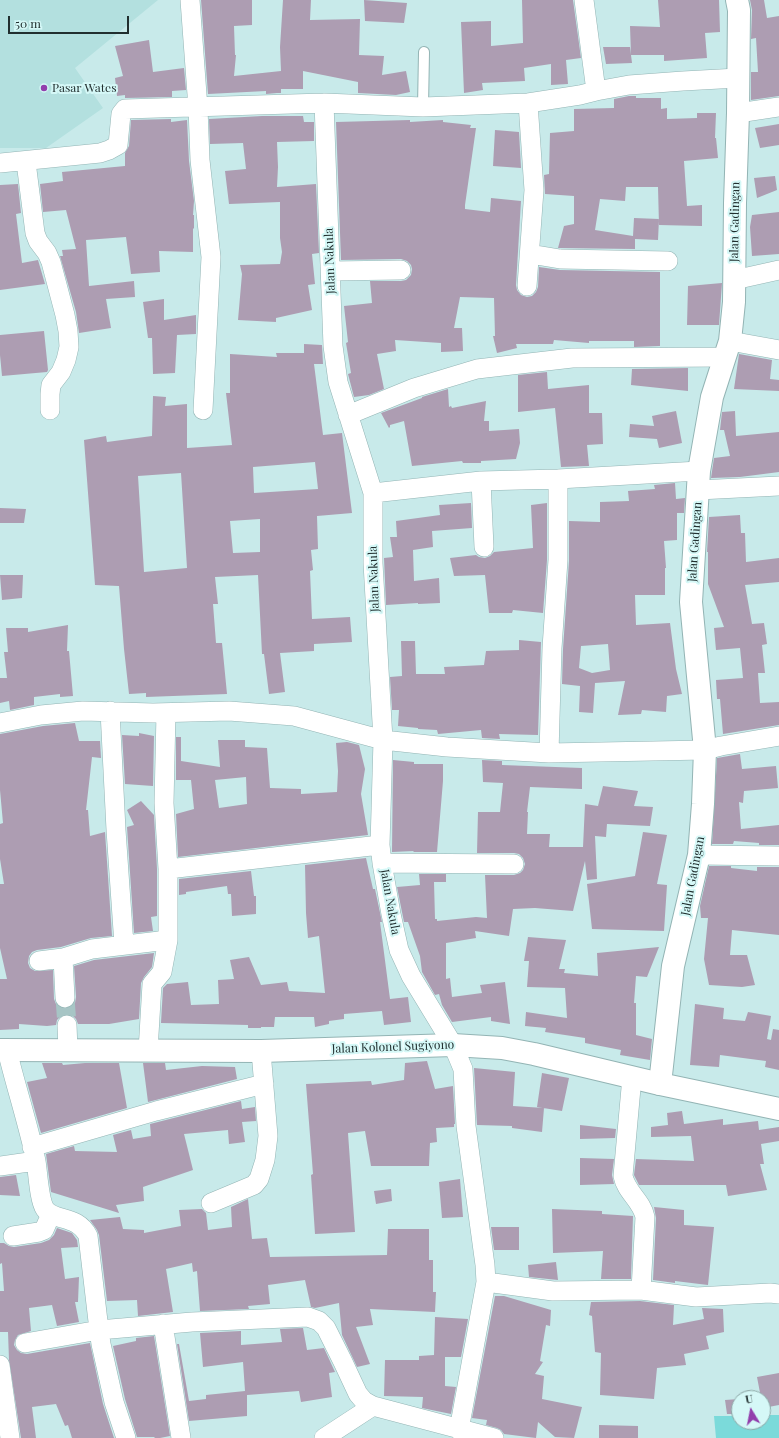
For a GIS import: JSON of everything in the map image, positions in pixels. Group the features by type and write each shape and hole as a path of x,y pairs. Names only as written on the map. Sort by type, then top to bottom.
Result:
{"main road":[{"name":"Jalan Gadingan","path":"660,1084 674,966 699,855 704,804 705,750 691,602 699,481 712,397 727,349 734,302 734,203 738,113 739,10 737,0"},
{"name":"Jalan Kolonel Sugiyono","path":"3,1050 261,1051 453,1045 502,1048 779,1109"}],"street":[{"path":"190,0 198,108 200,160 211,257 203,410"},
{"path":"584,0 596,91"},
{"path":"0,163 26,162 100,153 109,150 118,145 121,114 125,109 324,104 422,107 528,103 596,91 660,83 738,78"},
{"path":"527,286 534,190 528,103"},
{"name":"Jalan Nakula","path":"324,104 333,346 338,382 373,493 373,562 383,740 381,854 391,914 399,950 410,976 453,1045 464,1069 466,1126 486,1282 458,1430"},
{"path":"738,113 779,107"},
{"path":"26,162 35,233 38,241 47,253 51,262 68,331 66,360 61,372 51,385 50,410"},
{"path":"530,254 560,259 668,261"},
{"path":"331,271 401,270"},
{"path":"734,280 779,270"},
{"path":"348,415 414,388 477,369 572,358 727,349 779,350"},
{"path":"549,752 552,648 558,560 558,479"},
{"path":"373,493 481,481 558,479 699,481 779,486"},
{"path":"481,481 484,547"},
{"path":"0,723 41,715 83,711 166,713 230,711 294,716 383,740 447,747 549,752 705,750 779,736"},
{"path":"110,711 124,945"},
{"path":"148,1050 152,984 162,972 168,940 168,869 164,803 166,713"},
{"path":"168,869 381,854 514,864"},
{"path":"699,855 779,856"},
{"path":"39,961 63,958 92,949 168,940"},
{"path":"63,958 66,998"},
{"path":"67,1025 68,1050"},
{"path":"3,1050 34,1154 45,1209 51,1214 78,1223 88,1236 101,1344 114,1402 126,1438"},
{"path":"210,1203 252,1187 259,1179 265,1160 268,1136 261,1051"},
{"path":"632,1077 623,1176 627,1186 642,1207 645,1217 641,1290"},
{"path":"0,1166 156,1112 264,1084"},
{"path":"13,1236 44,1230 51,1214"},
{"path":"486,1282 553,1291 641,1290 696,1297 770,1293 779,1294"},
{"path":"25,1343 99,1330 163,1324 308,1317 318,1321 326,1328 358,1394 364,1401 373,1406 458,1430 494,1438"},
{"path":"163,1324 181,1438"},
{"path":"0,1365 10,1438"},
{"path":"324,1438 373,1406"}],"lane":[{"path":"422,107 424,52"}],"shaded area":[{"name":"Pasar Wates","path":"0,0 158,0 75,68 103,108 46,148 0,148"},
{"path":"771,1415 779,1415 779,1438 716,1438 714,1416 731,1416 731,1430 771,1430"}],"building":[{"path":"201,0 252,0 252,25 234,26 236,55 234,76 281,71 280,47 283,0 311,0 310,20 360,19 359,55 384,56 382,75 406,71 410,92 396,95 358,93 358,82 303,71 303,89 281,89 281,93 266,94 266,91 208,94"},
{"path":"364,0 407,3 404,23 365,21"},
{"path":"522,0 573,0 581,58 566,60 568,84 551,85 551,64 524,68 525,81 482,83 483,90 464,93 461,22 491,21 491,46 523,43"},
{"path":"658,0 719,0 720,32 705,33 707,58 664,61 664,55 631,55 630,26 660,27"},
{"path":"750,0 764,0 767,18 779,16 779,96 751,100 751,72 758,72 756,38 751,39 752,10"},
{"path":"149,40 153,72 184,68 186,90 172,91 172,97 125,98 125,95 117,96 115,78 123,76 115,46"},
{"path":"603,47 630,47 632,63 606,64"},
{"path":"636,96 636,98 661,98 661,109 667,108 667,119 697,118 697,113 716,113 715,138 718,158 684,161 687,206 702,205 702,226 659,225 659,221 658,240 635,239 635,249 558,248 564,226 574,224 574,196 545,194 544,175 549,174 550,133 574,131 574,109 614,108 614,99","holes":["626,187 658,187 659,219 634,218 633,236 595,230 600,199 625,201"]},
{"path":"262,116 303,116 304,122 314,122 314,141 277,142 277,187 316,184 319,253 312,254 315,284 308,285 312,310 276,318 276,322 238,320 242,274 240,265 280,264 282,252 280,238 280,202 229,204 225,171 246,169 243,143 210,144 209,119"},
{"path":"171,119 171,122 187,120 189,161 194,201 193,252 159,251 160,272 131,274 126,237 86,240 89,286 134,281 135,297 106,299 111,328 79,333 76,312 60,256 63,256 62,250 76,249 66,210 43,212 40,184 63,181 62,172 125,166 125,153 129,146 131,120"},
{"path":"410,120 410,122 443,120 443,122 471,125 470,128 476,128 465,209 490,212 491,198 521,201 516,285 517,290 521,295 527,297 532,296 536,292 538,287 539,267 560,270 660,272 660,346 634,347 634,341 589,341 589,343 554,340 553,344 516,344 517,348 497,353 493,336 495,336 494,298 460,297 454,328 462,328 463,351 441,352 441,343 395,340 396,351 377,354 384,389 369,395 354,397 348,374 351,373 346,343 348,342 344,306 372,303 370,281 406,280 411,275 412,269 411,265 407,261 401,259 341,260 336,122"},
{"path":"779,124 779,145 760,148 755,128"},
{"path":"495,130 519,132 521,168 493,166"},
{"path":"775,176 777,190 757,198 754,178"},
{"path":"18,184 21,213 16,214 22,263 38,260 45,284 0,290 0,185"},
{"path":"779,212 779,254 752,256 750,227 752,215"},
{"path":"722,283 719,325 687,325 688,286"},
{"path":"164,299 164,320 196,315 196,334 177,335 175,373 153,374 152,338 148,338 143,302"},
{"path":"44,331 47,372 2,376 0,335"},
{"path":"304,344 322,345 323,364 314,364 323,435 342,433 352,513 317,516 318,549 311,550 313,570 310,571 312,619 350,617 352,642 314,644 314,651 280,653 285,692 269,694 264,654 262,654 258,575 215,577 218,604 213,604 216,643 222,643 227,694 146,697 146,693 129,694 119,586 95,585 84,440 106,436 107,442 152,436 153,396 166,397 165,406 187,404 187,448 232,445 226,393 230,393 230,354 277,357 276,353 304,353","holes":["315,462 318,489 254,493 253,467","181,473 187,568 144,572 138,476","260,519 260,552 233,553 230,521"]},
{"path":"739,354 772,360 770,379 779,380 779,391 734,389"},
{"path":"688,368 688,391 631,385 632,369"},
{"path":"547,372 548,389 589,385 589,413 602,413 603,444 587,445 589,466 561,467 555,408 518,412 518,375"},
{"path":"448,389 449,407 451,406 452,408 486,401 484,421 489,421 489,431 519,429 520,443 516,459 481,461 481,463 463,463 462,461 412,466 404,421 390,425 389,428 381,413 422,397"},
{"path":"676,411 682,443 659,448 657,439 629,437 630,424 654,426 652,416"},
{"path":"735,411 736,436 779,432 779,472 740,477 711,478 714,458 730,456 724,430 720,430 722,412"},
{"path":"675,483 676,499 685,498 684,513 677,513 677,540 664,541 666,568 665,595 635,595 636,625 670,623 676,669 682,694 667,696 666,712 642,710 641,714 618,715 625,681 595,683 593,713 579,712 580,686 562,684 569,561 569,521 600,522 600,502 629,501 628,491 655,489 654,485","holes":["608,644 610,670 592,673 579,668 581,646"]},
{"path":"471,503 472,528 432,531 433,547 413,550 414,581 439,578 440,603 386,605 384,558 393,557 390,537 397,537 396,521 440,515 439,505"},
{"path":"547,503 547,560 543,613 513,610 512,613 489,613 485,575 454,576 450,558 476,555 485,558 494,552 533,548 531,505"},
{"path":"0,508 26,509 24,523 0,523"},
{"path":"740,515 741,533 745,533 746,562 779,558 779,582 745,585 752,624 764,623 767,644 762,645 765,673 758,673 760,703 779,702 779,725 723,734 720,699 717,699 716,680 743,678 740,648 716,650 714,628 724,627 708,584 707,552 709,517"},
{"path":"0,575 23,575 22,598 2,600"},
{"path":"68,625 67,651 69,651 73,696 60,697 60,694 34,697 34,705 10,710 9,701 0,703 0,678 7,678 4,652 8,652 6,628 28,628 28,632"},
{"path":"519,640 541,642 538,735 499,734 500,739 482,738 481,730 438,734 437,730 398,726 399,710 392,710 390,677 402,676 401,641 415,641 416,674 445,674 444,667 484,665 486,651 519,650"},
{"path":"75,723 79,741 100,741 101,758 92,757 86,810 88,810 90,836 105,832 112,936 91,938 61,947 37,950 32,952 29,956 28,963 30,968 35,971 53,970 54,999 60,1008 65,1009 71,1007 75,1003 74,966 94,960 154,953 152,967 141,983 139,1019 109,1024 78,1024 72,1015 66,1014 57,1020 56,1025 47,1026 19,1024 19,1029 0,1030 0,979 7,979 0,948 0,884 4,884 0,859 0,824 3,823 0,790 0,734 43,726"},
{"path":"139,733 154,736 153,786 125,784 122,735 139,736"},
{"path":"176,737 181,737 181,761 220,767 218,740 245,740 245,747 267,748 270,788 301,789 301,794 337,792 338,771 336,743 347,742 359,745 365,769 361,794 368,835 178,857 176,814 194,809 191,780 176,780","holes":["246,777 247,804 219,808 215,780"]},
{"path":"740,754 742,769 776,766 778,788 744,791 743,803 739,802 741,829 779,825 779,845 759,845 759,843 734,841 733,844 712,844 717,758"},
{"path":"393,760 414,762 414,764 443,764 437,852 392,852"},
{"path":"482,760 502,761 502,765 582,768 582,789 530,787 527,812 527,834 550,834 549,847 583,847 585,804 598,806 603,786 638,791 634,806 653,807 650,826 607,824 606,837 595,836 597,879 587,880 585,861 573,911 535,908 513,909 509,936 475,931 476,938 446,943 446,979 450,978 452,997 482,993 480,985 505,982 510,1024 491,1021 491,1017 452,1022 442,1005 439,994 435,995 422,972 420,956 408,922 404,922 397,887 420,885 419,874 446,874 446,882 434,882 435,919 437,919 437,921 476,917 487,918 485,875 514,875 523,870 525,864 523,858 519,854 477,853 478,812 500,812 503,783 483,782"},
{"path":"141,801 154,815 157,869 157,916 151,917 153,931 134,933 127,827 134,825 127,810"},
{"path":"643,832 667,835 657,884 667,885 664,931 592,929 587,884 635,876"},
{"path":"366,858 373,889 375,889 382,922 380,922 390,999 408,997 411,1022 384,1025 382,1011 344,1014 344,1019 329,1021 329,1024 315,1027 314,1017 275,1017 274,1027 261,1028 248,1028 248,1025 161,1023 163,988 167,984 188,982 191,1005 219,1004 218,980 234,979 230,960 249,957 261,985 287,982 289,991 325,993 319,936 308,938 305,865"},
{"path":"709,866 731,866 731,868 757,871 757,867 779,867 779,935 732,930 730,955 747,955 755,985 742,987 709,985 704,959 708,918 701,918 700,906"},
{"path":"251,871 254,896 256,896 256,914 232,916 231,894 228,894 227,886 186,892 186,894 179,895 179,879"},
{"path":"528,937 566,940 559,969 565,969 564,973 598,976 597,953 659,947 647,977 636,976 634,1003 636,1003 636,1035 652,1039 650,1060 620,1055 621,1050 585,1043 585,1038 545,1032 546,1028 525,1026 526,1012 567,1018 565,988 527,987 529,961 524,961"},
{"path":"695,1004 724,1008 723,1019 745,1021 748,1012 771,1016 767,1039 771,1040 773,1029 779,1030 779,1070 765,1067 766,1061 720,1055 719,1067 690,1065"},
{"path":"427,1061 435,1089 453,1086 455,1124 454,1127 436,1128 437,1142 430,1143 429,1166 371,1166 365,1131 348,1133 355,1232 315,1234 311,1175 313,1174 306,1084 371,1081 372,1085 404,1080 405,1063"},
{"path":"42,1063 62,1063 63,1065 85,1063 119,1063 127,1108 41,1133 27,1082 47,1078"},
{"path":"143,1063 165,1063 166,1070 202,1066 235,1067 237,1079 148,1102"},
{"path":"474,1068 515,1072 513,1106 544,1108 542,1132 512,1128 512,1126 477,1125"},
{"path":"542,1073 569,1078 562,1111 537,1107"},
{"path":"241,1101 242,1109 255,1107 256,1121 242,1122 245,1142 229,1144 228,1130 184,1134 193,1170 143,1187 144,1201 116,1205 119,1213 51,1192 46,1154 74,1146 75,1151 117,1152 113,1135 131,1130 133,1139 151,1136 150,1124"},
{"path":"682,1111 684,1124 723,1119 723,1125 758,1121 759,1130 779,1127 779,1141 761,1144 764,1164 760,1164 767,1190 728,1196 726,1185 639,1185 634,1175 636,1159 694,1161 691,1136 651,1137 651,1127 668,1125 667,1113"},
{"path":"580,1125 616,1129 615,1138 580,1139"},
{"path":"580,1158 614,1159 612,1175 614,1184 580,1185"},
{"path":"16,1175 20,1196 0,1195 0,1177"},
{"path":"460,1179 463,1217 442,1218 439,1182"},
{"path":"391,1189 392,1201 376,1204 374,1191"},
{"path":"248,1199 252,1239 267,1238 270,1257 387,1255 388,1229 429,1229 429,1260 433,1260 433,1292 436,1292 435,1312 370,1309 373,1325 356,1327 370,1364 357,1367 342,1335 339,1303 315,1308 311,1307 305,1280 268,1285 270,1304 248,1306 249,1309 200,1311 197,1271 193,1272 192,1263 166,1269 173,1312 138,1316 137,1300 107,1301 99,1235 90,1220 120,1217 123,1229 144,1230 144,1233 181,1226 179,1210 202,1209 206,1213 208,1230 232,1227 231,1207"},
{"path":"654,1207 684,1210 684,1225 714,1227 708,1285 653,1280 656,1218"},
{"path":"552,1209 602,1211 602,1214 633,1216 631,1279 601,1279 603,1251 553,1253"},
{"path":"491,1227 519,1227 519,1250 494,1250"},
{"path":"57,1228 72,1233 77,1240 78,1247 61,1248 65,1279 79,1277 78,1302 75,1302 79,1322 57,1326 52,1305 29,1308 31,1331 18,1335 14,1345 21,1353 27,1354 90,1343 103,1404 114,1438 72,1438 68,1425 65,1426 56,1404 32,1407 36,1438 21,1438 9,1360 8,1332 0,1332 0,1291 4,1291 2,1263 0,1264 0,1243 14,1247 41,1243 49,1240 54,1235"},
{"path":"556,1262 558,1280 529,1277 528,1265"},
{"path":"495,1296 504,1296 551,1310 550,1326 546,1325 540,1361 543,1362 535,1374 544,1376 542,1399 582,1407 574,1438 555,1437 538,1422 536,1438 504,1434 497,1428 486,1425 487,1420 472,1418"},
{"path":"640,1301 674,1305 673,1325 704,1319 702,1308 723,1309 724,1332 706,1336 709,1349 684,1354 686,1365 657,1368 654,1399 600,1395 601,1353 595,1352 592,1316 589,1315 591,1302"},
{"path":"435,1317 468,1319 461,1357 445,1357 445,1386 456,1387 451,1414 422,1408 423,1397 384,1396 385,1360 419,1360 419,1356 434,1355"},
{"path":"303,1328 307,1350 324,1348 335,1372 329,1373 332,1397 301,1402 299,1391 247,1395 247,1416 189,1421 177,1344 179,1344 189,1401 206,1399 206,1395 245,1391 243,1362 203,1367 200,1333 241,1331 241,1345 282,1342 280,1329"},
{"path":"154,1336 170,1436 160,1438 137,1437 125,1399 113,1346 136,1341 136,1338"},
{"path":"779,1373 779,1405 771,1406 771,1390 759,1390 757,1377"},
{"path":"725,1400 731,1400 731,1414 727,1414"},
{"path":"599,1425 638,1426 638,1438 599,1438"}],"tunnel":[{"path":"65,998 67,1025"}],"place":[{"name":"Pasar Wates","path":"44,88"}]}
